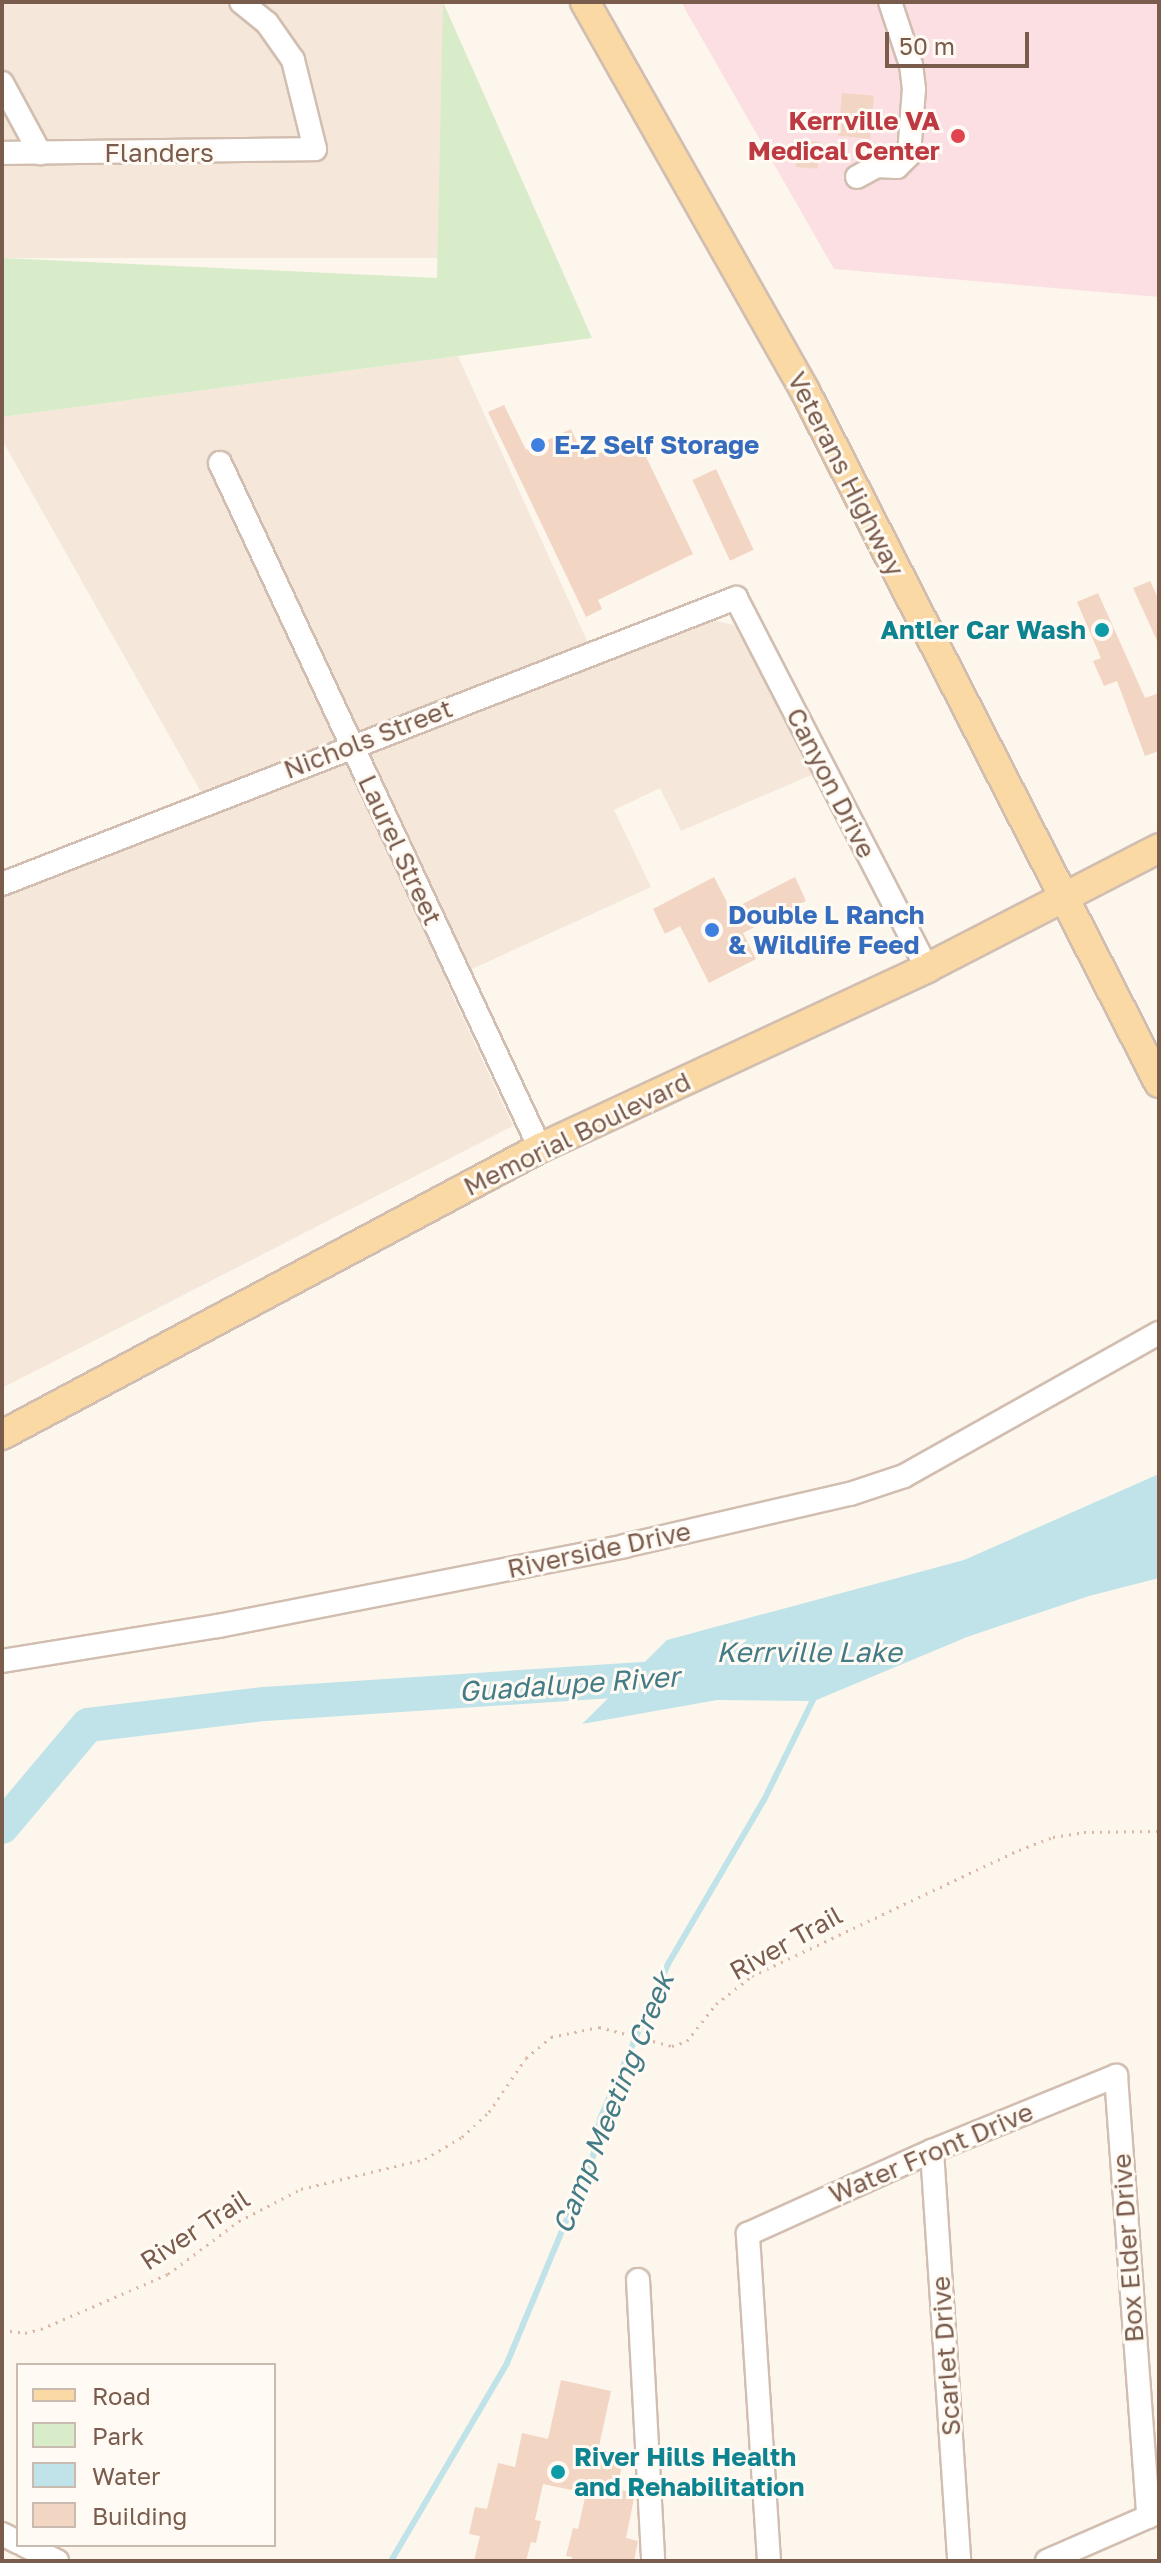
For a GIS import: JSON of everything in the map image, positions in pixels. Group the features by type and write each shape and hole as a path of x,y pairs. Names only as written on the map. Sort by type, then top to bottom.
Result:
{"main road":[{"name":"Veterans Highway","path":"585,2 805,391 1159,1083"},
{"name":"Memorial Boulevard","path":"2,1435 540,1148 927,968 1159,848"}],"street":[{"name":"Flanders","path":"2,153 315,149 293,60 267,23 241,2"},
{"path":"857,177 877,166 897,167 909,155 914,89 911,65 890,2"},
{"path":"2,83 40,153"},
{"name":"Laurel Street","path":"220,463 540,1148"},
{"name":"Nichols Street","path":"2,884 351,745 736,598"},
{"name":"Canyon Drive","path":"736,598 927,968"},
{"name":"Riverside Drive","path":"2,1661 218,1626 592,1552 850,1494 904,1476 1159,1333"},
{"name":"Water Front Drive","path":"769,2561 748,2234 932,2151 1116,2076"},
{"name":"Box Elder Drive","path":"1116,2076 1154,2514"},
{"name":"Scarlet Drive","path":"932,2151 959,2561"},
{"path":"638,2280 653,2561"},
{"path":"1047,2561 1154,2514"},
{"path":"28,2547 57,2561"}],"path":[{"name":"River Trail","path":"2,2330 25,2333 41,2329 168,2274 249,2215 301,2189 425,2159 462,2137 489,2112 526,2058 551,2037 599,2027 672,2046 687,2041 716,2004 752,1976 1019,1850 1053,1837 1084,1832 1159,1831"}],"shaded area":[{"path":"2,2 443,2 443,258 2,258"},
{"name":"Kerrville VA Medical Center","path":"681,2 1159,2 1159,297 834,269"},
{"path":"458,356 598,665 712,620 734,625 816,773 681,831 660,788 614,810 651,887 446,981 513,1126 2,1388 2,871 201,792 2,440 2,417"}],"green space":[{"path":"443,2 592,338 2,417 2,258 437,278"}],"water":[{"name":"Kerrville Lake","path":"1159,1474 1159,1578 1089,1596 967,1637 814,1701 717,1700 582,1724 667,1640 964,1560"}],"building":[{"path":"842,93 874,96 870,139 838,136"},
{"path":"798,140 820,142 818,169 796,167"},
{"path":"504,405 526,450 571,429 585,460 636,436 693,554 598,600 602,609 586,617 488,412"},
{"path":"716,469 754,550 730,561 692,480"},
{"path":"1150,581 1159,600 1159,645 1133,588"},
{"path":"1098,593 1145,698 1159,693 1159,751 1145,756 1117,681 1104,686 1093,661 1101,658 1077,602"},
{"name":"Double L Ranch & Wildlife Feed","path":"714,877 731,910 795,877 806,901 743,933 756,959 709,983 680,926 665,934 653,909"},
{"name":"River Hills Health and Rehabilitation","path":"561,2380 611,2391 598,2451 624,2457 617,2489 635,2493 626,2538 638,2541 634,2561 571,2561 572,2557 566,2556 573,2528 578,2529 586,2493 543,2484 535,2520 541,2521 536,2543 531,2542 526,2561 474,2561 480,2536 469,2534 475,2507 487,2509 498,2463 515,2467 522,2433 548,2439"}],"waterway":[{"name":"Guadalupe River","path":"2,1827 88,1725 265,1704 672,1677"},
{"name":"Camp Meeting Creek","path":"391,2561 507,2363 593,2156 600,2119 668,1964 764,1800 816,1694"}],"place":[{"name":"Kerrville VA Medical Center","path":"958,136"},
{"name":"E-Z Self Storage","path":"538,445"},
{"name":"Antler Car Wash","path":"1102,630"},
{"name":"Double L Ranch & Wildlife Feed","path":"712,930"},
{"name":"River Hills Health and Rehabilitation","path":"558,2472"}]}
